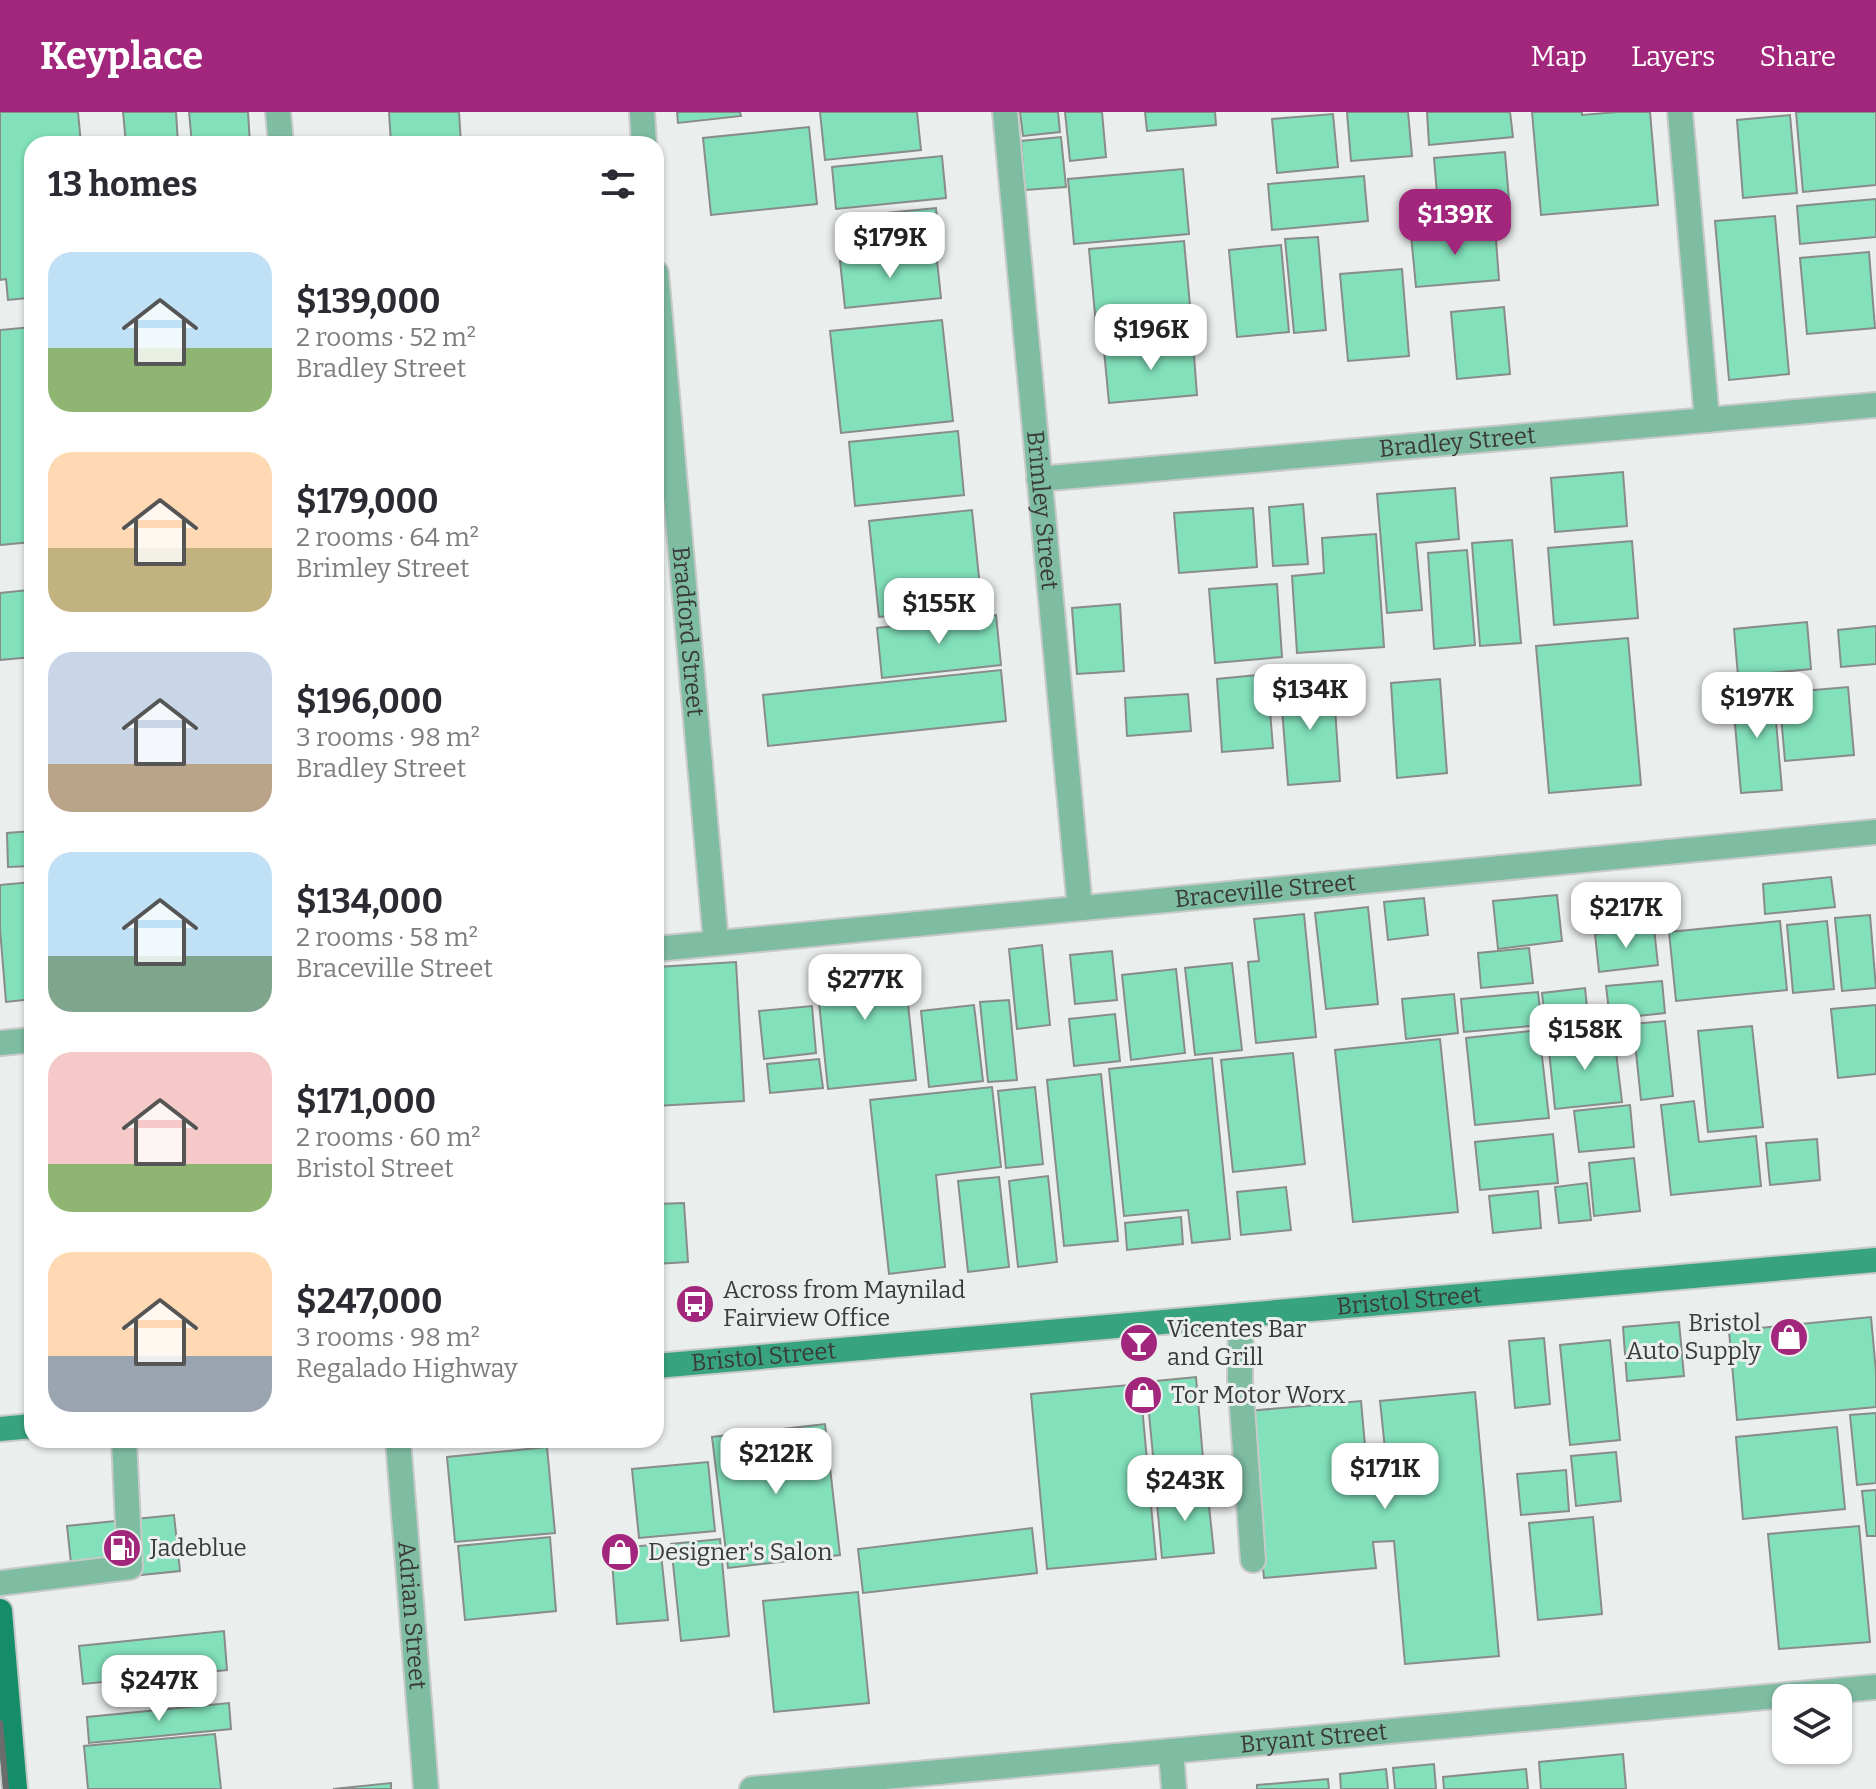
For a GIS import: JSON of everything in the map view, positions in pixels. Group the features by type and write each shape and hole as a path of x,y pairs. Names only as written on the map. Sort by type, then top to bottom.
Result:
{"main road":[{"path":"0,1611 15,1789"}],"street":[{"path":"278,112 280,136"},
{"path":"642,112 644,136"},
{"name":"Brimley Street","path":"1005,112 1080,908"},
{"path":"1680,112 1707,420"},
{"name":"Bradford Street","path":"664,362 716,943"},
{"name":"Bradley Street","path":"1039,479 1876,405"},
{"name":"Braceville Street","path":"664,948 1876,832"},
{"path":"0,1043 24,1041"},
{"name":"Bristol Street","path":"664,1365 1876,1260"},
{"path":"1241,1315 1240,1379 1253,1560"},
{"path":"0,1429 24,1427"},
{"path":"0,1583 130,1567 124,1448"},
{"name":"Adrian Street","path":"399,1448 426,1789"},
{"name":"Bryant Street","path":"752,1789 801,1787 1876,1687"},
{"path":"1171,1751 1174,1789"}],"building":[{"path":"0,112 78,112 80,136 24,136 24,298 8,300 6,279 0,280"},
{"path":"123,112 176,112 178,136 125,136"},
{"path":"189,112 248,112 250,136 191,136"},
{"path":"389,112 459,112 460,136 390,136"},
{"path":"677,112 740,112 741,116 678,123"},
{"path":"820,112 917,112 921,150 825,160"},
{"path":"1020,112 1058,112 1060,132 1023,136"},
{"path":"1065,112 1102,112 1106,157 1070,161"},
{"path":"1145,112 1215,112 1216,125 1147,131"},
{"path":"1347,112 1408,112 1412,156 1351,161"},
{"path":"1427,112 1510,112 1513,137 1429,145"},
{"path":"1532,112 1582,112 1582,115 1650,112 1658,205 1541,215"},
{"path":"1796,112 1876,112 1876,185 1803,192"},
{"path":"1333,114 1338,167 1277,173 1272,119"},
{"path":"1790,115 1797,193 1743,198 1737,120"},
{"path":"809,127 817,204 711,215 703,138"},
{"path":"1061,137 1066,187 1025,190 1021,141"},
{"path":"1505,152 1510,212 1439,218 1434,158"},
{"path":"942,156 946,198 836,209 832,167"},
{"path":"1183,169 1189,234 1074,244 1068,179"},
{"path":"1364,176 1368,221 1272,230 1268,184"},
{"path":"1876,199 1876,237 1800,244 1797,206"},
{"path":"936,208 940,249 850,258 846,217"},
{"path":"1775,216 1789,374 1729,380 1715,221"},
{"path":"1495,227 1499,280 1416,287 1411,235"},
{"path":"1318,237 1326,330 1294,333 1285,239"},
{"path":"1184,241 1192,327 1097,336 1089,249"},
{"path":"1281,245 1289,332 1237,337 1229,250"},
{"path":"936,251 941,298 845,308 840,261"},
{"path":"1869,252 1875,328 1807,334 1800,258"},
{"path":"1402,269 1409,356 1348,361 1340,274"},
{"path":"1504,307 1510,374 1457,379 1451,312"},
{"path":"942,320 953,421 841,433 830,331"},
{"path":"24,328 24,543 0,545 0,330"},
{"path":"1193,342 1197,395 1109,403 1104,350"},
{"path":"958,431 964,495 855,506 849,442"},
{"path":"1623,472 1627,526 1555,532 1551,478"},
{"path":"1455,488 1459,539 1416,543 1422,610 1387,613 1377,494"},
{"path":"1303,504 1308,564 1273,566 1269,507"},
{"path":"1253,508 1257,567 1179,573 1174,513"},
{"path":"972,510 982,606 879,617 869,521"},
{"path":"1376,534 1384,647 1297,653 1292,576 1324,573 1322,538"},
{"path":"1512,540 1521,643 1480,646 1472,543"},
{"path":"1632,541 1638,618 1554,625 1548,548"},
{"path":"1467,550 1475,645 1434,649 1428,553"},
{"path":"1277,584 1282,657 1215,663 1209,589"},
{"path":"24,590 24,658 0,660 0,593"},
{"path":"1120,604 1124,671 1077,674 1072,608"},
{"path":"996,615 1001,665 882,678 877,628"},
{"path":"1807,622 1811,669 1738,676 1734,629"},
{"path":"1876,626 1876,664 1841,667 1838,630"},
{"path":"1628,638 1641,785 1549,793 1536,646"},
{"path":"1001,670 1006,721 768,746 763,695"},
{"path":"1267,674 1273,748 1222,752 1217,679"},
{"path":"1333,679 1340,781 1288,785 1280,683"},
{"path":"1440,679 1447,773 1397,778 1391,683"},
{"path":"1773,687 1782,790 1741,793 1732,690"},
{"path":"1848,687 1854,755 1785,761 1779,693"},
{"path":"1188,694 1191,731 1127,736 1125,698"},
{"path":"24,832 24,866 8,867 7,833"},
{"path":"1831,877 1835,907 1765,914 1763,884"},
{"path":"24,883 24,1000 6,1002 0,885"},
{"path":"1557,895 1562,941 1498,949 1493,901"},
{"path":"1424,898 1428,935 1388,940 1384,902"},
{"path":"1368,907 1378,1004 1326,1009 1315,913"},
{"path":"1304,914 1316,1037 1256,1043 1248,962 1259,961 1254,919"},
{"path":"1870,915 1876,988 1842,991 1835,918"},
{"path":"1780,921 1787,990 1676,1001 1669,932"},
{"path":"1827,921 1834,989 1793,993 1787,925"},
{"path":"1654,928 1658,965 1599,972 1595,934"},
{"path":"1042,945 1050,1025 1017,1029 1009,949"},
{"path":"1529,948 1533,983 1481,988 1478,953"},
{"path":"1112,951 1117,1000 1075,1004 1070,955"},
{"path":"903,956 916,1080 828,1089 815,964"},
{"path":"736,962 744,1101 664,1106 664,967"},
{"path":"1232,963 1242,1050 1195,1055 1185,968"},
{"path":"1176,969 1185,1053 1131,1060 1122,975"},
{"path":"1662,981 1665,1013 1610,1019 1606,986"},
{"path":"1585,988 1589,1025 1546,1030 1542,993"},
{"path":"1538,992 1542,1025 1464,1032 1461,999"},
{"path":"1454,994 1458,1033 1406,1039 1402,999"},
{"path":"1009,1000 1017,1080 988,1082 980,1002"},
{"path":"974,1005 983,1081 929,1087 921,1011"},
{"path":"1876,1005 1876,1074 1838,1078 1831,1009"},
{"path":"812,1006 816,1053 764,1059 759,1011"},
{"path":"1115,1014 1120,1061 1074,1066 1069,1019"},
{"path":"1665,1021 1673,1096 1641,1100 1633,1024"},
{"path":"1752,1026 1763,1127 1708,1132 1698,1031"},
{"path":"1539,1030 1549,1118 1475,1125 1466,1038"},
{"path":"1614,1035 1622,1102 1555,1109 1548,1041"},
{"path":"1440,1039 1458,1212 1353,1222 1335,1050"},
{"path":"1293,1053 1305,1164 1233,1172 1221,1060"},
{"path":"1212,1058 1230,1239 1192,1243 1188,1210 1124,1216 1109,1069"},
{"path":"819,1059 823,1088 770,1093 767,1064"},
{"path":"1101,1074 1118,1241 1064,1246 1047,1080"},
{"path":"992,1087 1001,1167 936,1175 945,1267 889,1274 870,1100"},
{"path":"1035,1087 1043,1164 1006,1168 998,1091"},
{"path":"1694,1101 1699,1142 1756,1136 1761,1186 1671,1195 1661,1105"},
{"path":"1630,1105 1634,1147 1579,1152 1574,1111"},
{"path":"1553,1134 1558,1183 1480,1190 1475,1142"},
{"path":"1817,1139 1820,1180 1770,1185 1766,1143"},
{"path":"1634,1158 1640,1211 1594,1216 1589,1163"},
{"path":"1048,1176 1057,1262 1018,1267 1009,1181"},
{"path":"999,1177 1009,1267 968,1272 958,1181"},
{"path":"1587,1183 1591,1220 1559,1223 1555,1187"},
{"path":"1286,1187 1291,1230 1241,1235 1237,1192"},
{"path":"1538,1191 1541,1228 1493,1233 1489,1196"},
{"path":"684,1203 688,1262 664,1264 664,1204"},
{"path":"1181,1217 1183,1244 1127,1250 1125,1223"},
{"path":"1871,1317 1876,1407 1737,1420 1729,1331"},
{"path":"1679,1322 1684,1376 1627,1381 1623,1327"},
{"path":"1544,1338 1550,1404 1515,1408 1509,1341"},
{"path":"1610,1340 1620,1440 1570,1445 1560,1345"},
{"path":"1196,1377 1205,1482 1156,1487 1146,1382"},
{"path":"1140,1384 1156,1559 1047,1569 1031,1394"},
{"path":"1475,1392 1499,1656 1405,1664 1394,1541 1373,1542 1376,1568 1264,1578 1248,1411 1361,1401 1368,1479 1388,1478 1380,1401"},
{"path":"1876,1413 1876,1483 1857,1485 1850,1415"},
{"path":"825,1424 840,1555 728,1568 712,1437"},
{"path":"1837,1427 1845,1509 1743,1519 1736,1437"},
{"path":"547,1448 555,1533 455,1542 447,1457"},
{"path":"1616,1452 1621,1501 1576,1506 1571,1456"},
{"path":"708,1462 715,1531 639,1538 632,1469"},
{"path":"1566,1470 1569,1511 1521,1515 1517,1474"},
{"path":"1207,1487 1214,1553 1162,1558 1156,1492"},
{"path":"1876,1490 1876,1536 1867,1536 1862,1491"},
{"path":"174,1515 180,1571 73,1582 67,1526"},
{"path":"1593,1517 1602,1614 1538,1620 1529,1523"},
{"path":"1859,1526 1870,1642 1779,1649 1768,1534"},
{"path":"1032,1528 1037,1573 863,1593 858,1549"},
{"path":"550,1537 556,1611 465,1620 458,1546"},
{"path":"720,1539 729,1636 681,1641 671,1544"},
{"path":"660,1544 668,1620 617,1624 611,1549"},
{"path":"858,1592 869,1703 774,1712 763,1601"},
{"path":"224,1631 227,1670 83,1684 79,1646"},
{"path":"229,1703 231,1729 89,1743 87,1717"},
{"path":"215,1734 221,1789 88,1789 84,1746"},
{"path":"1623,1754 1626,1789 1541,1789 1539,1762"},
{"path":"1434,1764 1436,1789 1395,1789 1393,1768"},
{"path":"1386,1769 1388,1789 1341,1789 1340,1774"},
{"path":"1526,1769 1528,1789 1444,1789 1443,1777"},
{"path":"1328,1779 1329,1789 1257,1789 1257,1785"},
{"path":"391,1783 391,1789 333,1789"}],"railway":[{"path":"0,1723 6,1789"}],"place":[{"name":"Across from Maynilad Fairview Office","path":"695,1304"},
{"name":"Bristol Auto Supply","path":"1789,1337"},
{"name":"Vicentes Bar and Grill","path":"1139,1343"},
{"name":"Tor Motor Worx","path":"1143,1395"},
{"name":"Jadeblue","path":"122,1548"},
{"name":"Designer's Salon","path":"620,1552"}]}
